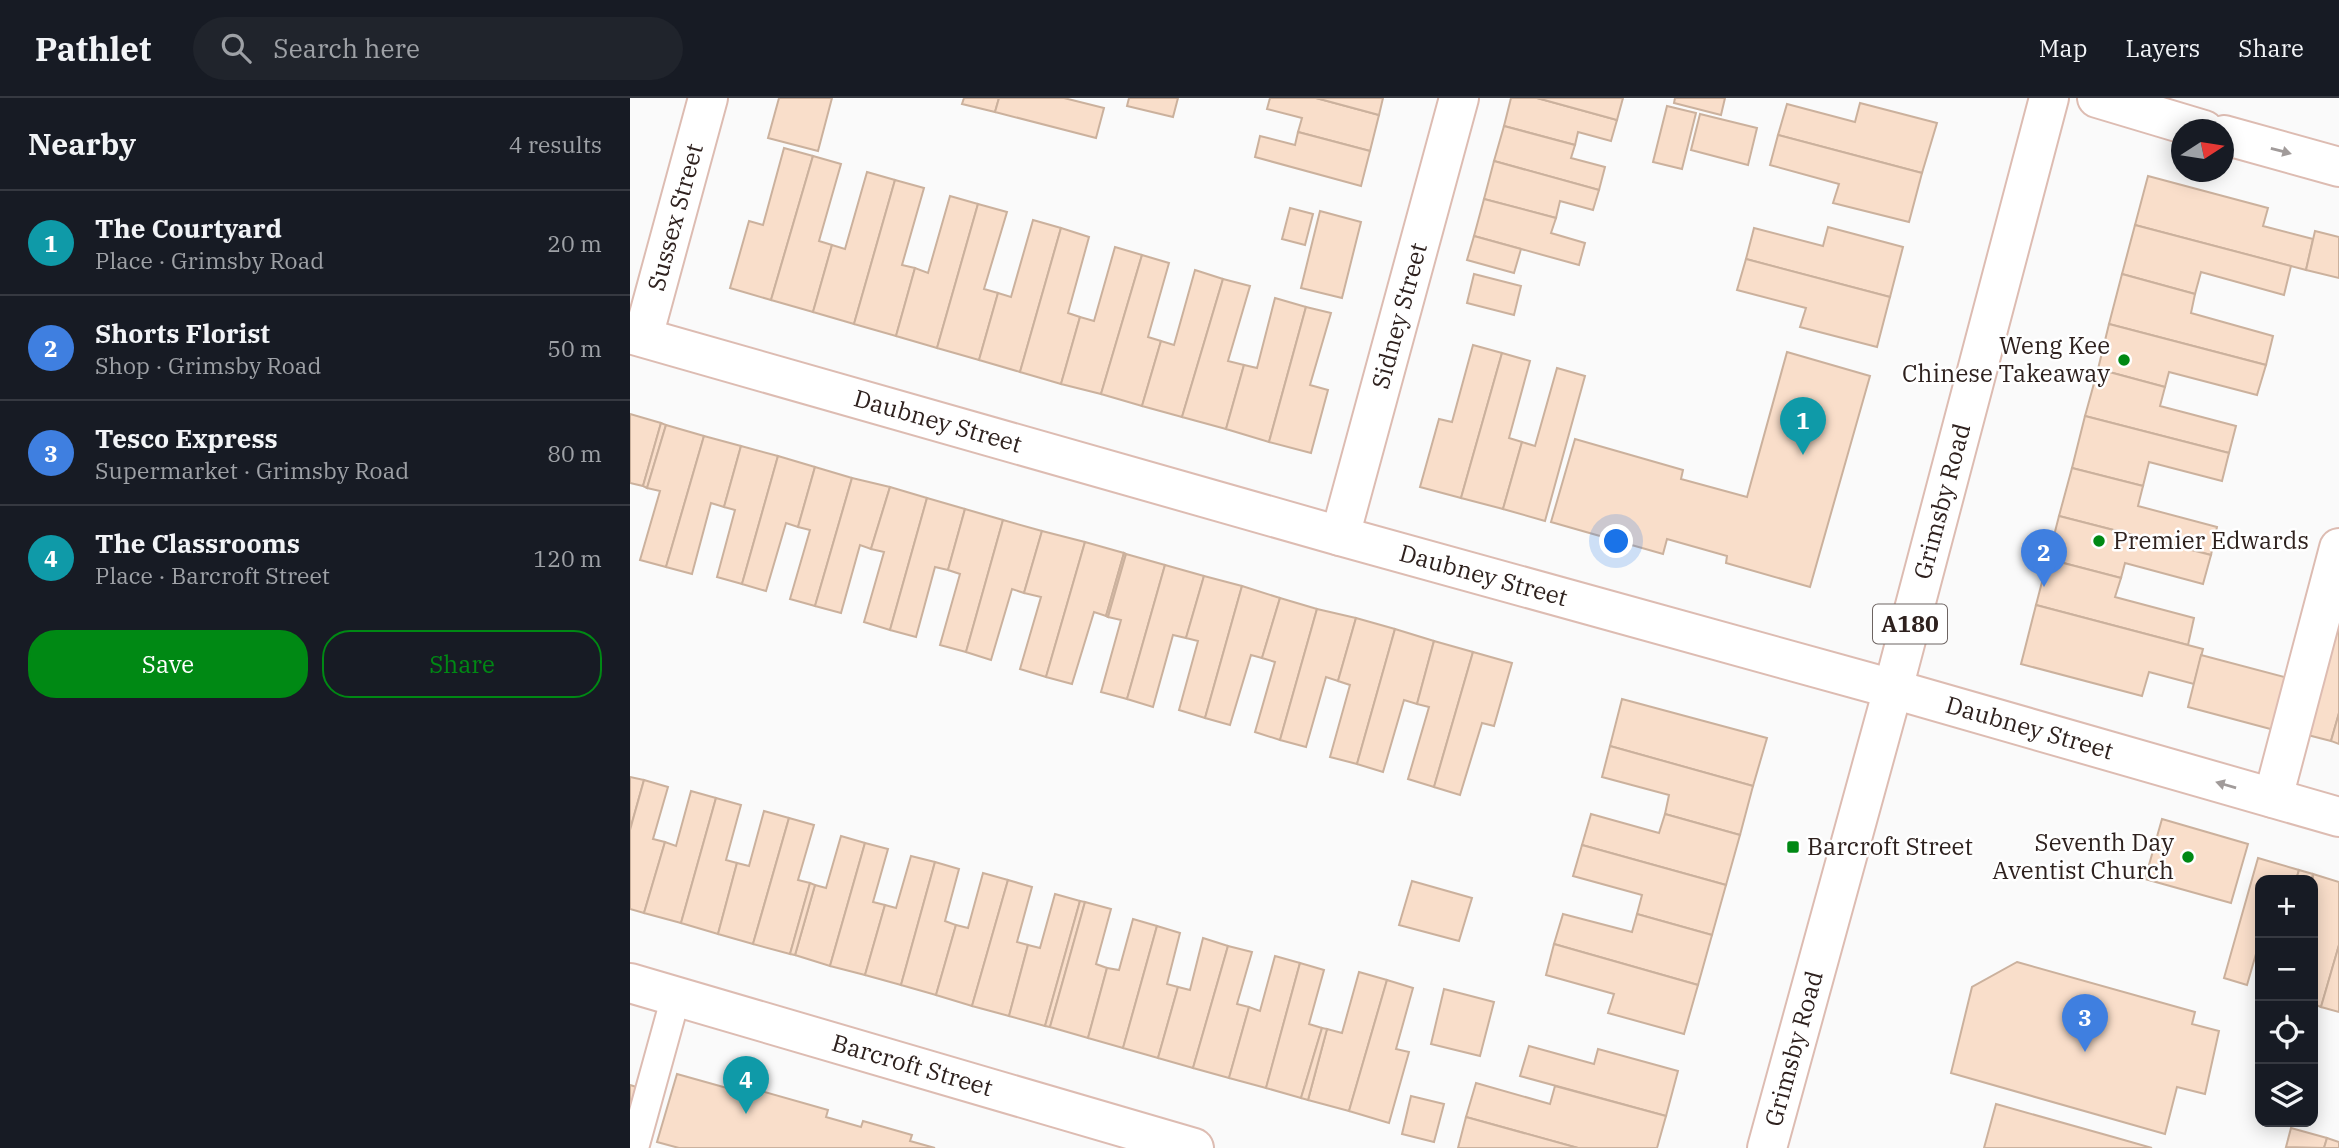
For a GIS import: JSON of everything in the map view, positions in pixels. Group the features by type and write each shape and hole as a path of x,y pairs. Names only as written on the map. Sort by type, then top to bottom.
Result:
{"street":[{"name":"Sussex Street","path":"637,335 708,98"},
{"name":"Sidney Street","path":"1340,536 1459,98"},
{"name":"Grimsby Road","path":"1767,1148 1893,688 2049,98"},
{"path":"2097,98 2171,120"},
{"path":"2234,138 2339,167"},
{"name":"Daubney Street","path":"637,335 1340,536 1893,688 2339,817"},
{"path":"2273,798 2339,548"},
{"name":"Barcroft Street","path":"630,984 1194,1148"}],"lane":[{"path":"634,1148 676,996"}],"building":[{"path":"779,98 832,98 818,151 768,138"},
{"path":"964,98 999,98 995,112 962,104"},
{"path":"999,98 1064,98 1104,108 1096,138 995,112"},
{"path":"1129,98 1178,98 1173,117 1127,106"},
{"path":"1270,98 1316,98 1379,115 1370,151 1298,132 1302,118 1267,109"},
{"path":"1316,98 1383,98 1379,115"},
{"path":"1511,98 1537,98 1617,120 1611,141 1578,132 1575,145 1504,126"},
{"path":"1537,98 1623,98 1617,120"},
{"path":"1675,98 1725,98 1721,115 1674,103"},
{"path":"1860,103 1937,123 1922,173 1778,135 1787,104 1855,122"},
{"path":"1667,106 1696,113 1682,169 1653,162"},
{"path":"1700,114 1757,128 1748,165 1691,150"},
{"path":"1504,126 1575,145 1571,158 1605,167 1599,190 1494,161"},
{"path":"1298,132 1370,151 1361,186 1255,157 1260,136 1295,145"},
{"path":"1778,135 1922,173 1909,222 1833,203 1839,184 1770,165"},
{"path":"784,148 813,156 771,300 730,288 749,221 763,225"},
{"path":"813,156 841,164 819,241 832,245 813,312 771,300"},
{"path":"1494,161 1599,190 1593,210 1560,201 1556,218 1484,199"},
{"path":"867,172 895,180 854,324 813,312 832,245 845,249"},
{"path":"2148,176 2268,208 2263,226 2313,239 2306,270 2135,225"},
{"path":"895,180 924,188 902,265 915,268 896,336 854,324"},
{"path":"950,196 978,204 937,348 896,336 915,268 928,273"},
{"path":"1484,199 1556,218 1551,233 1585,243 1579,265 1474,236"},
{"path":"978,204 1007,212 984,289 998,293 979,360 937,348"},
{"path":"1290,208 1313,214 1305,245 1282,239"},
{"path":"1320,211 1361,222 1342,298 1301,288"},
{"path":"1033,220 1061,228 1020,372 979,360 998,293 1011,297"},
{"path":"2135,225 2291,266 2284,295 2201,272 2195,294 2122,274"},
{"path":"1828,227 1903,247 1890,297 1746,259 1754,228 1823,246"},
{"path":"1061,228 1089,237 1068,313 1080,317 1061,384 1020,372"},
{"path":"2315,231 2339,237 2339,278 2306,270"},
{"path":"1474,236 1521,249 1514,273 1467,260"},
{"path":"1115,247 1142,255 1101,394 1061,384 1080,317 1094,321"},
{"path":"1142,255 1169,263 1148,337 1161,341 1142,406 1101,394"},
{"path":"1746,259 1890,297 1877,347 1800,327 1806,308 1737,290"},
{"path":"1195,270 1223,279 1182,417 1142,406 1161,341 1174,345"},
{"path":"1474,274 1521,286 1514,315 1467,303"},
{"path":"2122,274 2195,294 2191,313 2273,336 2266,365 2109,324"},
{"path":"1223,279 1250,286 1228,361 1244,365 1226,429 1182,417"},
{"path":"1275,298 1306,307 1269,442 1226,429 1244,365 1257,368"},
{"path":"1306,307 1331,313 1310,385 1328,390 1311,453 1269,442"},
{"path":"2109,324 2266,365 2257,395 2169,372 2165,387 2098,369"},
{"path":"1473,345 1502,353 1461,498 1420,487 1439,419 1452,422"},
{"path":"1787,352 1870,376 1810,587 1726,563 1727,556 1667,539 1663,554 1551,522 1575,439 1683,470 1681,479 1747,497"},
{"path":"1502,353 1530,361 1509,438 1522,442 1503,509 1461,498"},
{"path":"1557,368 1585,376 1545,521 1503,509 1522,442 1535,446"},
{"path":"2098,369 2165,387 2160,406 2236,426 2229,453 2085,416"},
{"path":"630,414 661,423 643,486 630,483"},
{"path":"2085,416 2229,453 2222,481 2149,462 2143,486 2072,468"},
{"path":"661,423 666,425 647,488 643,486"},
{"path":"666,425 704,436 666,567 640,560 660,491 647,488"},
{"path":"704,436 741,446 724,507 711,503 692,574 666,567"},
{"path":"741,446 778,456 742,584 717,577 735,510 724,507"},
{"path":"778,456 815,467 798,527 786,523 766,591 742,584"},
{"path":"815,467 852,478 815,606 790,599 810,530 798,527"},
{"path":"2072,468 2143,486 2138,506 2217,527 2211,555 2059,516"},
{"path":"852,478 890,487 871,549 860,545 841,613 815,606"},
{"path":"890,487 927,498 890,630 864,622 884,552 871,549"},
{"path":"927,498 965,509 948,570 935,567 916,637 890,630"},
{"path":"965,509 1003,520 966,652 940,645 960,574 948,570"},
{"path":"2059,516 2211,555 2203,584 2125,563 2121,578 2048,559"},
{"path":"1003,520 1042,531 1024,593 1012,589 991,660 966,652"},
{"path":"1042,531 1085,542 1046,677 1020,669 1041,597 1024,593"},
{"path":"1085,542 1124,553 1106,616 1094,612 1072,684 1046,677"},
{"path":"1124,553 1126,554 1108,617 1106,616"},
{"path":"1126,554 1165,565 1127,699 1101,692 1121,620 1108,617"},
{"path":"2048,559 2121,578 2115,597 2194,618 2188,645 2036,605"},
{"path":"1165,565 1204,576 1186,638 1173,635 1153,707 1127,699"},
{"path":"1204,576 1242,586 1205,718 1179,710 1198,641 1186,638"},
{"path":"1242,586 1280,598 1262,658 1251,655 1230,725 1205,718"},
{"path":"1280,598 1317,609 1280,740 1255,732 1275,662 1262,658"},
{"path":"2036,605 2203,649 2194,684 2149,672 2142,696 2021,664"},
{"path":"1317,609 1356,618 1338,681 1326,677 1306,747 1280,740"},
{"path":"1356,618 1395,629 1357,764 1330,757 1350,685 1338,681"},
{"path":"2339,622 2339,713 2331,741 2296,732"},
{"path":"1395,629 1434,641 1417,704 1404,700 1383,772 1357,764"},
{"path":"1434,641 1473,652 1434,787 1408,779 1429,707 1417,704"},
{"path":"1473,652 1512,663 1494,726 1482,723 1460,795 1434,787"},
{"path":"2201,655 2292,679 2278,731 2188,707"},
{"path":"1622,699 1767,738 1753,786 1610,746"},
{"path":"2339,713 2339,744 2331,741"},
{"path":"1610,746 1753,786 1740,835 1665,814 1669,795 1602,777"},
{"path":"630,777 644,780 630,830"},
{"path":"644,780 668,787 653,839 665,842 644,913 630,909 630,830"},
{"path":"691,791 716,798 681,923 644,913 665,842 676,846"},
{"path":"716,798 741,805 726,860 737,863 718,934 681,923"},
{"path":"764,811 789,818 753,944 718,934 737,863 749,866"},
{"path":"1591,814 1659,833 1665,814 1740,835 1726,885 1582,845"},
{"path":"789,818 814,825 798,880 810,883 790,954 753,944"},
{"path":"2162,819 2248,844 2231,903 2145,879"},
{"path":"841,836 865,843 830,966 795,955 815,885 826,888"},
{"path":"865,843 888,849 873,902 885,905 865,975 830,966"},
{"path":"1582,845 1726,885 1712,935 1637,914 1642,895 1573,876"},
{"path":"911,856 935,862 901,985 865,975 885,905 896,908"},
{"path":"2258,858 2299,870 2298,875 2255,875 2255,957 2247,985 2224,978"},
{"path":"935,862 959,869 945,921 956,925 936,995 901,985"},
{"path":"2299,870 2313,874 2313,875 2298,875"},
{"path":"983,873 1008,880 972,1006 936,995 956,925 968,928"},
{"path":"2318,876 2339,882 2339,945 2321,1007 2318,1006"},
{"path":"1008,880 1032,887 1017,942 1028,945 1009,1016 972,1006"},
{"path":"1412,881 1472,898 1459,941 1399,925"},
{"path":"810,883 815,885 795,955 790,954"},
{"path":"1055,894 1080,901 1045,1026 1009,1016 1028,945 1040,948"},
{"path":"1080,901 1085,902 1050,1027 1045,1026"},
{"path":"1085,902 1111,909 1096,964 1107,968 1088,1038 1050,1027"},
{"path":"1563,914 1632,932 1637,914 1712,935 1698,985 1554,944"},
{"path":"1133,919 1157,926 1123,1048 1088,1038 1107,968 1119,970"},
{"path":"1157,926 1180,933 1167,984 1178,987 1158,1058 1123,1048"},
{"path":"1203,938 1228,946 1193,1068 1158,1058 1178,987 1190,990"},
{"path":"1554,944 1698,985 1684,1034 1608,1013 1614,994 1546,975"},
{"path":"2339,945 2339,1012 2321,1007"},
{"path":"1228,946 1252,952 1237,1004 1249,1007 1229,1078 1193,1068"},
{"path":"1275,956 1300,963 1266,1088 1229,1078 1249,1007 1260,1011"},
{"path":"2017,962 2195,1012 2192,1024 2219,1031 2205,1094 2177,1087 2165,1134 1951,1073 1972,987"},
{"path":"1300,963 1324,970 1309,1024 1322,1028 1301,1098 1266,1088"},
{"path":"1359,972 1387,980 1349,1111 1308,1100 1327,1029 1342,1033"},
{"path":"1387,980 1413,988 1396,1049 1409,1052 1389,1123 1349,1111"},
{"path":"1444,989 1494,1002 1480,1056 1431,1044"},
{"path":"1322,1028 1327,1029 1308,1100 1301,1098"},
{"path":"1529,1046 1594,1064 1598,1049 1678,1071 1666,1116 1520,1076"},
{"path":"677,1074 752,1095 754,1089 828,1110 826,1117 861,1127 863,1121 912,1135 910,1141 935,1148 679,1148 657,1142"},
{"path":"1476,1083 1550,1104 1555,1086 1666,1116 1657,1148 1578,1148 1466,1117"},
{"path":"630,1085 643,1089 630,1139"},
{"path":"1411,1096 1444,1104 1434,1142 1402,1134"},
{"path":"1996,1104 2117,1138 2152,1148 1984,1148"},
{"path":"1466,1117 1578,1148 1458,1148"},
{"path":"2291,1128 2327,1138 2324,1148 2286,1147"},
{"path":"2327,1138 2339,1142 2339,1148 2324,1148"}],"place":[{"name":"Weng Kee Chinese Takeaway","path":"2124,360"},
{"name":"The Courtyard","path":"1803,455"},
{"name":"Premier Edwards","path":"2099,541"},
{"name":"Shorts Florist","path":"2044,587"},
{"name":"Barcroft Street","path":"1793,847"},
{"name":"Seventh Day Aventist Church","path":"2188,857"},
{"name":"Tesco Express","path":"2085,1052"},
{"name":"The Classrooms","path":"746,1114"}]}
